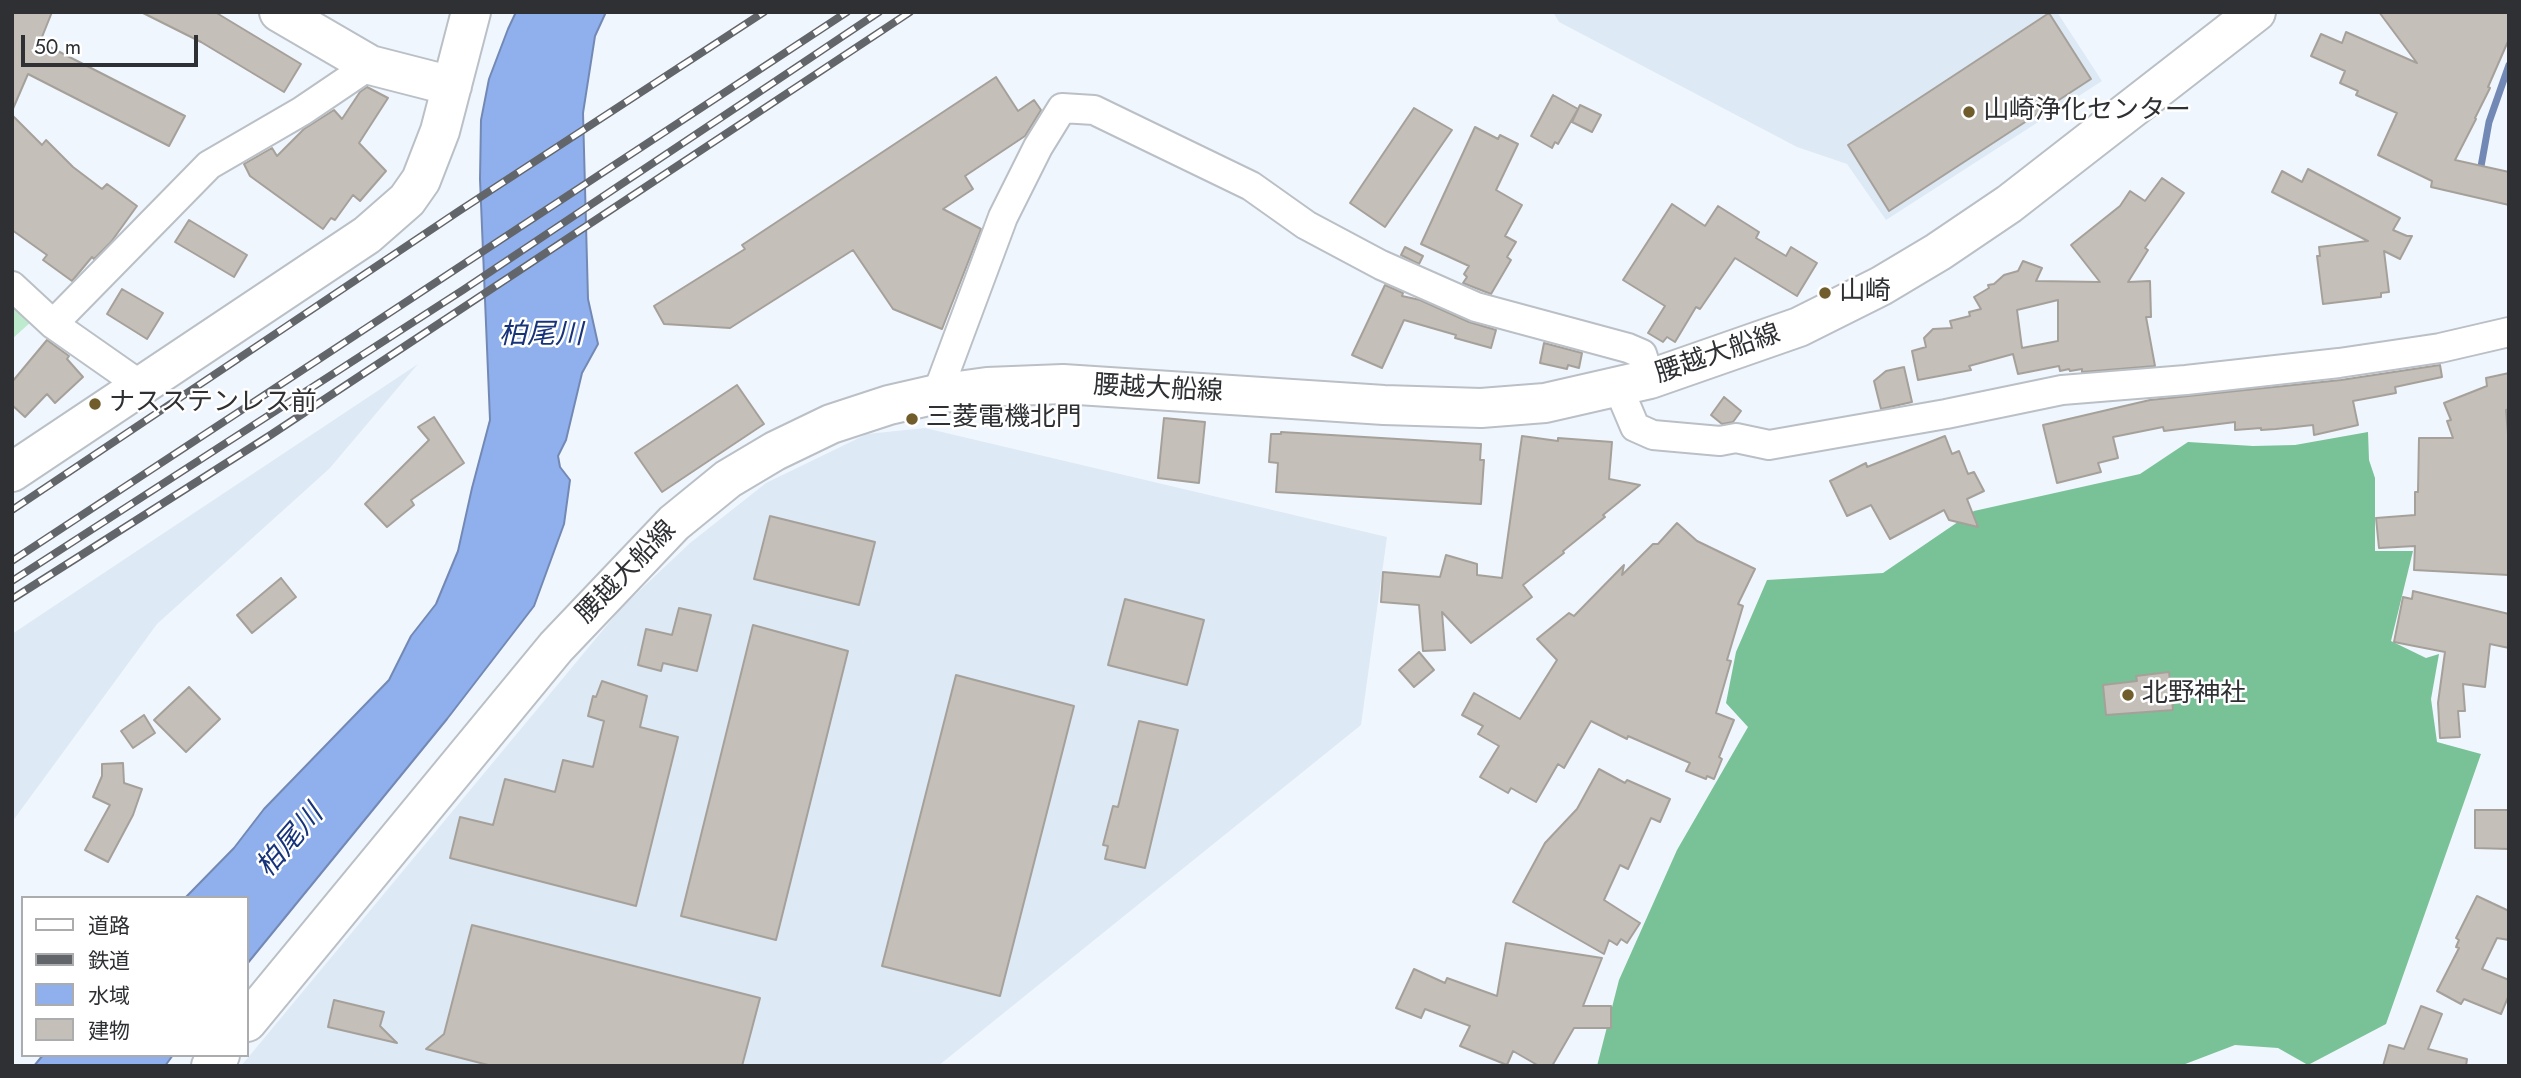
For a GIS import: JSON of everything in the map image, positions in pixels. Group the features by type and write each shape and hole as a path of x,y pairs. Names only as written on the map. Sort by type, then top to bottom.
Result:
{"main road":[{"path":"279,12 370,65 452,86"},
{"path":"12,472 367,235 407,200 421,180 440,131 471,12"},
{"name":"腰越大船線","path":"248,1022 556,647 674,523 727,480 775,451 831,424 889,405 937,394 987,387 1063,384 1384,405 1481,408 1545,403 1634,383 1799,327 1892,280 2009,204 2234,19"}],"street":[{"path":"53,324 209,165 302,111 370,65"},
{"path":"937,394 1003,217 1038,147 1062,108 1094,110 1251,186 1306,225 1381,265 1476,307 1642,354 1634,383 1635,427 1653,435 1720,441 1736,438 1769,445 1946,414 2062,390 2339,363 2440,348 2509,332"},
{"path":"12,286 53,324 143,387"}],"shaded area":[{"path":"1553,12 2057,12 2102,81 1886,220 1847,164 1797,147 1559,22"},
{"path":"418,364 329,469 157,624 12,822 12,634"},
{"path":"925,428 1387,537 1361,725 938,1066 241,1066 622,607 690,543 766,483 867,434"}],"green space":[{"path":"12,301 32,321 12,339"},
{"path":"2368,432 2369,460 2375,478 2375,551 2413,551 2391,641 2426,658 2439,654 2431,699 2437,742 2481,754 2386,1024 2308,1065 2278,1048 2235,1045 2180,1066 1597,1066 1619,980 1677,850 1748,727 1726,703 1736,652 1767,580 1883,573 1974,511 2140,474 2188,442 2253,446 2295,445"}],"water":[{"name":"柏尾川","path":"516,12 606,12 595,36 583,113 588,299 598,344 582,373 566,440 558,456 560,467 570,480 564,524 534,606 447,719 248,963 248,896 187,896 234,848 264,809 389,680 411,636 436,604 458,551 490,420 480,179 481,120 489,79"},
{"path":"41,1057 172,1057 165,1066 34,1066"}],"building":[{"path":"12,12 52,12 40,42 185,116 169,146 28,74 12,111"},
{"path":"141,12 215,12 301,64 284,92 201,42"},
{"path":"2379,12 2509,12 2509,39 2488,87 2490,88 2455,160 2509,172 2509,205 2431,187 2432,181 2378,155 2397,113 2356,95 2358,91 2340,83 2345,71 2311,56 2321,34 2342,43 2346,32 2417,63"},
{"name":"山崎浄化センター","path":"2049,13 2091,79 1889,211 1848,145"},
{"path":"996,77 1018,111 1034,100 1041,110 1025,136 965,176 973,189 943,209 981,229 942,329 893,309 853,250 730,328 664,324 654,306 745,249 742,245"},
{"path":"367,87 388,98 359,143 386,171 360,201 353,195 335,220 331,218 323,229 250,176 244,164 272,148 277,156 304,129 334,110 342,119 360,92"},
{"path":"1553,95 1578,109 1558,144 1555,142 1552,148 1531,136"},
{"path":"1580,105 1601,115 1592,132 1572,122"},
{"path":"1414,108 1452,130 1385,227 1350,203"},
{"path":"12,115 42,145 46,140 73,167 102,189 107,184 137,206 111,242 94,259 92,257 72,281 43,260 47,255 12,230"},
{"path":"1475,127 1498,139 1500,135 1518,144 1496,190 1522,205 1505,236 1516,242 1507,257 1511,260 1491,294 1463,283 1469,266 1421,244"},
{"path":"2308,169 2400,218 2393,230 2412,236 2400,259 2384,251 2389,292 2381,293 2381,297 2323,304 2317,256 2320,256 2319,247 2368,241 2272,192 2282,171 2302,182"},
{"path":"2162,178 2184,193 2145,248 2148,250 2128,282 2150,281 2151,317 2146,317 2155,366 2082,372 2082,369 2060,371 2059,366 2018,374 2013,354 1969,366 1971,370 1918,380 1912,351 1926,347 1924,338 1933,329 1952,328 1950,321 1970,316 1969,312 1981,309 1974,297 2004,275 2018,271 2023,261 2042,268 2036,281 2100,282 2071,245 2120,206 2130,191 2145,201","holes":["2058,300 2058,341 2022,348 2017,310"]},
{"path":"1672,204 1705,226 1718,206 1759,232 1756,238 1786,256 1791,247 1817,263 1797,296 1735,258 1700,309 1696,307 1675,342 1667,337 1663,342 1648,333 1665,306 1623,280"},
{"path":"189,220 247,255 234,277 175,242"},
{"path":"1405,247 1423,256 1419,264 1401,255"},
{"path":"1385,285 1403,293 1402,296 1420,300 1469,322 1496,330 1491,348 1404,320 1382,368 1352,355"},
{"path":"122,289 163,313 147,339 107,314"},
{"path":"47,340 69,356 67,359 83,377 55,403 47,394 25,417 12,405 12,382"},
{"path":"1544,343 1582,353 1579,368 1568,365 1567,369 1540,363"},
{"path":"2440,365 2442,377 2395,387 2396,393 2353,401 2358,425 2314,435 2313,425 2261,430 2235,430 2235,422 2164,431 2163,427 2113,437 2118,458 2098,463 2101,472 2057,483 2043,425 2150,400 2341,380"},
{"path":"1904,367 1912,402 1881,409 1874,381 1886,371"},
{"path":"2509,373 2509,409 2506,410 2509,446 2509,575 2414,570 2415,546 2379,548 2376,518 2415,515 2419,438 2453,438 2447,421 2451,420 2444,403 2487,386 2486,378"},
{"path":"737,385 764,424 662,492 635,453"},
{"path":"1724,397 1741,411 1733,422 1722,424 1711,415"},
{"path":"434,417 464,463 411,500 414,505 387,527 365,504 429,440 418,427"},
{"path":"1164,418 1205,422 1199,483 1158,478"},
{"path":"1281,432 1481,444 1480,460 1484,460 1481,504 1276,492 1278,463 1269,462 1271,434"},
{"path":"1522,436 1558,441 1558,438 1612,442 1609,479 1640,485 1603,515 1605,517 1563,551 1564,553 1523,585 1532,597 1471,643 1442,612 1445,650 1423,651 1419,605 1381,602 1383,572 1440,577 1446,555 1477,564 1477,575 1502,578"},
{"path":"1945,436 1952,454 1959,451 1968,474 1974,472 1984,491 1967,499 1978,527 1949,520 1944,510 1890,539 1871,505 1847,516 1830,481 1866,463 1867,467"},
{"path":"770,516 875,542 859,605 754,579"},
{"path":"1677,523 1697,541 1755,569 1738,604 1743,606 1727,660 1731,661 1716,713 1734,720 1719,757 1722,759 1714,779 1707,776 1706,779 1686,771 1690,763 1628,736 1627,739 1591,721 1564,768 1558,764 1536,802 1511,788 1508,793 1480,777 1499,746 1478,734 1483,726 1462,715 1474,693 1520,719 1557,660 1537,639 1569,613 1574,616 1624,565 1622,575 1653,544 1658,544"},
{"path":"281,578 296,597 252,633 237,615"},
{"path":"2413,591 2509,614 2509,648 2490,644 2485,687 2463,684 2465,711 2458,711 2460,737 2440,738 2438,703 2445,652 2394,642 2403,597 2412,599"},
{"path":"1125,599 1204,620 1187,685 1108,665"},
{"path":"679,608 711,615 697,671 663,663 661,671 638,665 646,629 672,635"},
{"path":"753,625 848,651 776,940 681,916"},
{"path":"1419,652 1434,670 1414,687 1399,670"},
{"path":"2169,672 2173,710 2106,715 2103,685 2137,681 2136,676"},
{"path":"956,675 1074,706 1000,996 882,966"},
{"path":"602,681 647,696 640,727 678,737 636,906 450,858 460,817 493,825 505,779 555,792 563,760 593,767 604,721 588,716 593,696 596,697"},
{"path":"189,687 220,719 186,752 154,720"},
{"path":"144,715 155,733 133,748 121,731"},
{"path":"1139,721 1178,730 1145,868 1105,859 1108,846 1103,845 1113,806 1118,807"},
{"path":"123,763 124,783 142,789 133,815 108,862 85,850 110,805 93,797 102,776 102,764"},
{"path":"1599,769 1625,783 1627,780 1670,799 1660,822 1651,818 1628,869 1620,865 1604,900 1640,923 1627,943 1621,939 1617,945 1609,940 1604,954 1513,902 1545,843 1577,809"},
{"path":"2475,810 2509,810 2509,849 2475,848"},
{"path":"2477,896 2509,911 2509,940 2497,938 2482,969 2509,980 2509,995 2501,1014 2464,999 2461,1004 2437,991 2459,948 2456,947 2459,940 2456,938"},
{"path":"472,925 760,998 742,1066 492,1066 426,1049 444,1034"},
{"path":"1506,943 1602,958 1583,1006 1611,1006 1611,1028 1574,1028 1552,1066 1539,1066 1513,1051 1507,1065 1460,1046 1470,1026 1425,1009 1421,1018 1396,1008 1414,969 1445,983 1447,978 1497,996"},
{"path":"334,1000 384,1012 380,1026 397,1043 328,1027"},
{"path":"2421,1006 2442,1014 2428,1049 2467,1059 2466,1066 2383,1066 2389,1045 2404,1049"}],"waterway":[{"path":"2480,172 2489,122 2509,65"}],"railway":[{"path":"12,510 459,211 764,12"},
{"path":"12,561 847,12"},
{"path":"12,581 463,290 879,12"},
{"path":"12,599 269,436 910,12"}],"place":[{"name":"山崎浄化センター","path":"1969,112"},
{"name":"山崎","path":"1825,293"},
{"name":"ナスステンレス前","path":"95,404"},
{"name":"三菱電機北門","path":"912,419"},
{"name":"北野神社","path":"2128,695"}]}
